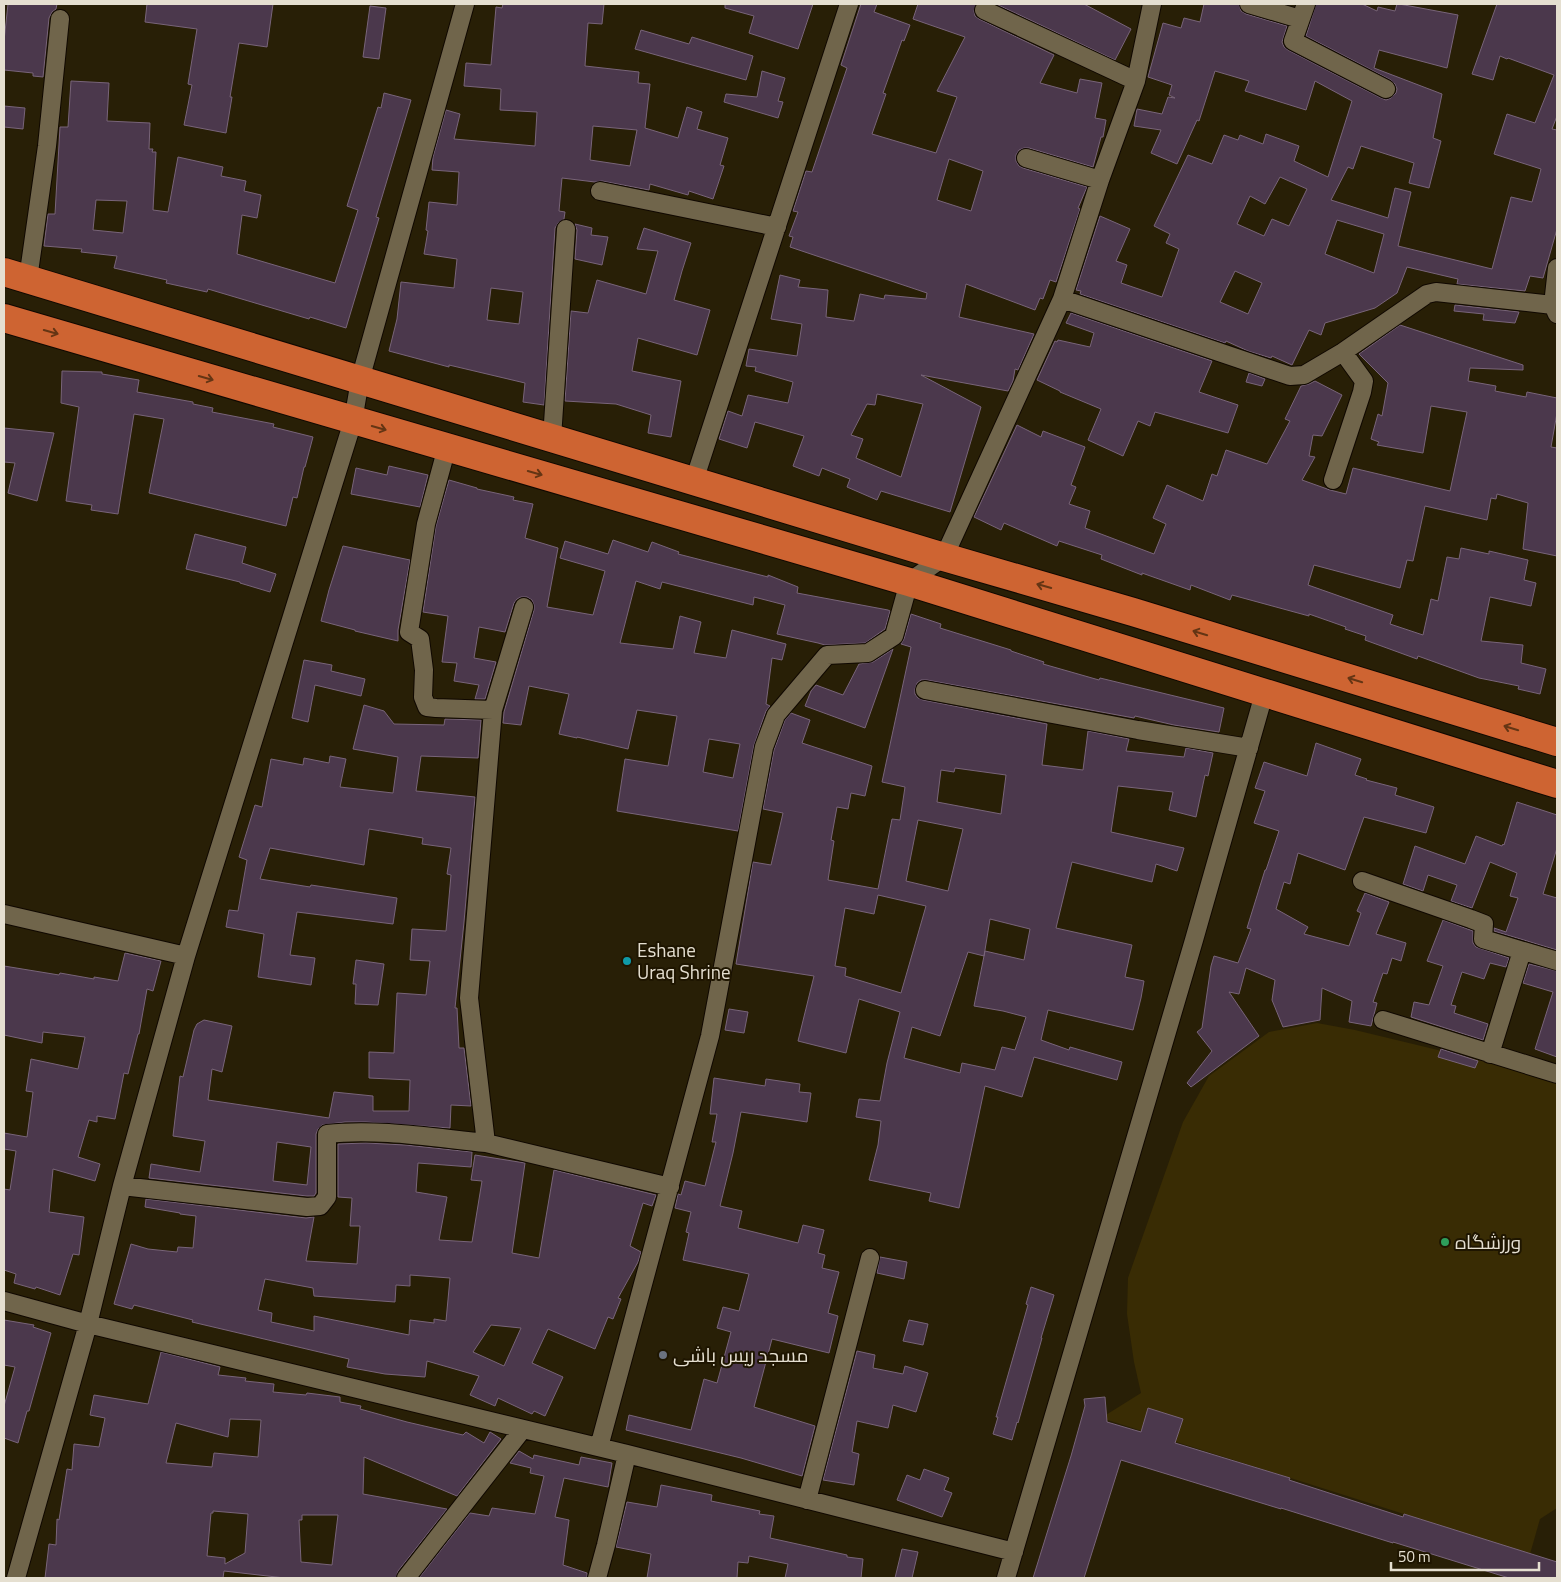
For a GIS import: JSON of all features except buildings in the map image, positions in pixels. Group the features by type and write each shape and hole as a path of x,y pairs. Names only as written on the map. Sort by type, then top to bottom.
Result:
{"highway":[{"path":"16,275 1557,742"},
{"path":"4,318 909,582 1557,784"}],"street":[{"path":"16,1578 88,1324 122,1186 186,956 353,421 360,380 465,4"},
{"path":"694,482 849,4"},
{"path":"599,1447 710,1036 764,747 776,715 827,655 868,654 894,636 909,582 944,557 1062,299 1100,180 1136,81 1152,4"},
{"path":"1249,4 1303,11 1293,38 1295,43 1386,89"},
{"path":"984,10 1136,81"},
{"path":"16,275 47,146 60,19"},
{"path":"1026,158 1100,180"},
{"path":"600,191 777,227"},
{"path":"552,438 566,229"},
{"path":"1062,299 1290,376 1304,376 1343,352 1427,294 1436,292 1555,310 1557,268"},
{"path":"1333,480 1364,381 1343,352"},
{"path":"447,447 426,524 409,632 420,639 424,670 423,697 426,707 493,710"},
{"path":"486,1143 469,998 493,710 524,607"},
{"path":"925,690 1138,730 1249,748"},
{"path":"1006,1578 1192,949 1264,694"},
{"path":"1362,881 1484,924 1483,940 1557,961"},
{"path":"4,914 186,956"},
{"path":"1490,1054 1522,951"},
{"path":"1383,1020 1557,1074"},
{"path":"122,1186 307,1208 320,1206 327,1197 327,1134 345,1131 486,1143 670,1187"},
{"path":"807,1500 870,1258"},
{"path":"4,1302 522,1430 599,1447 1014,1552"},
{"path":"406,1578 522,1430"},
{"path":"597,1578 627,1454"}],"shaded area":[{"path":"1317,1023 1355,1030 1541,1075 1557,1082 1557,1508 1540,1519 1530,1554 1101,1418 1141,1393 1127,1314 1128,1278 1183,1122 1209,1076 1269,1032"}],"place":[{"name":"Eshane Uraq Shrine","path":"627,961"},
{"name":"ورزشگاه","path":"1445,1242"},
{"name":"مسجد ریس باشی","path":"663,1355"}]}
